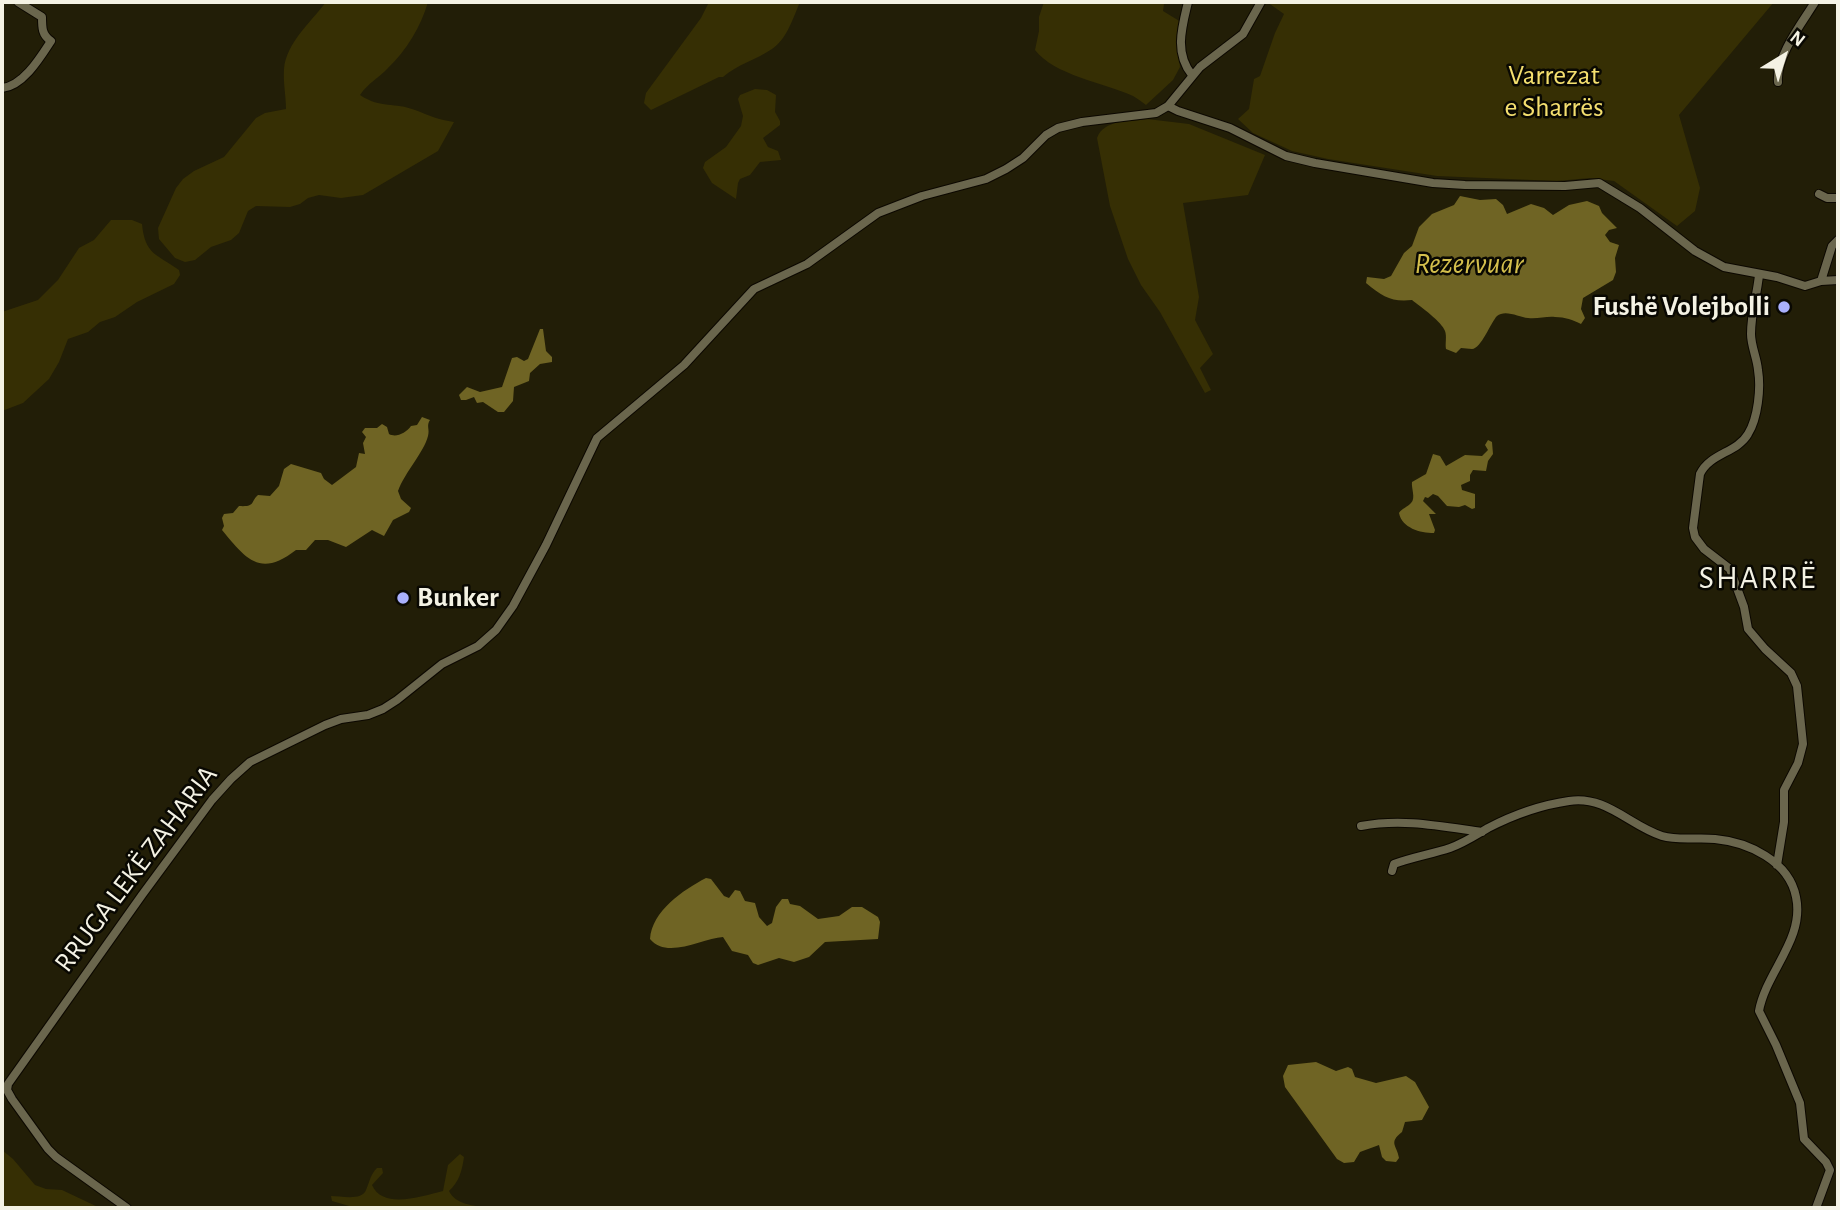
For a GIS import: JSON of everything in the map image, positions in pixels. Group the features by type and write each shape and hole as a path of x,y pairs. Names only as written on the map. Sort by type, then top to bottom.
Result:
{"street":[{"path":"2,88 10,87 38,61 51,41 42,29 42,17 19,2"},
{"path":"1188,2 1181,51 1183,61 1192,75"},
{"path":"1261,2 1243,34 1192,75 1168,106 1230,128 1286,156 1315,163 1433,183 1565,186 1600,183 1635,204 1689,247 1724,267 1777,277 1805,286 1838,280"},
{"path":"1778,82 1780,66 1815,2"},
{"name":"RRUGA LEKË ZAHARIA","path":"127,1208 79,1175 48,1149 12,1099 7,1090 8,1084 142,895 230,779 250,762 303,735 341,719 368,715 383,709 442,664 478,646 496,630 513,606 546,545 597,438 684,365 754,289 807,264 878,213 922,195 986,178 1006,169 1058,128 1082,122 1147,116 1168,106"},
{"path":"1819,194 1827,198 1838,198"},
{"path":"1821,281 1832,246 1838,240"},
{"path":"1759,275 1752,309 1751,335 1759,385 1750,430 1738,444 1713,457 1703,468 1693,528 1699,544 1730,569 1744,607 1748,629 1791,673 1797,686 1803,744 1798,763 1784,790 1784,822 1777,865"},
{"path":"1392,871 1394,864 1449,848 1529,811 1571,800 1586,801 1616,811 1671,839 1716,839 1734,842 1762,854 1777,865 1787,875 1796,895 1797,909 1789,943 1765,988 1759,1011 1800,1103 1804,1139 1830,1170 1816,1208"},
{"path":"1361,826 1408,821 1482,832"}],"green space":[{"path":"326,2 428,2 407,46 385,72 360,95 381,104 408,108 454,122 438,151 363,195 341,198 319,195 290,207 256,206 248,211 239,233 231,240 211,247 195,260 185,262 175,258 159,239 158,228 176,188 194,171 224,157 256,118 265,113 286,109 284,74 289,50"},
{"path":"709,2 800,2 786,34 772,49 723,77 651,110 644,103 646,93 701,18"},
{"path":"1044,2 1164,4 1163,11 1181,22 1178,44 1180,67 1173,80 1146,105 1133,96 1054,66 1035,50 1039,17"},
{"name":"Varrezat e Sharrës","path":"1267,2 1774,2 1679,115 1700,188 1695,211 1677,226 1614,181 1590,178 1557,181 1437,176 1292,151 1253,133 1238,119 1249,109 1254,79 1260,76 1284,14"},
{"path":"755,89 767,90 776,95 775,112 780,125 763,138 768,147 778,151 781,160 760,162 750,175 740,179 736,199 712,183 703,168 705,162 726,147 741,126 743,116 738,99 740,95"},
{"path":"1147,119 1189,124 1265,155 1248,195 1183,203 1199,297 1195,320 1213,354 1200,368 1211,390 1205,393 1160,312 1141,285 1128,259 1110,206 1097,138 1105,127 1111,124"},
{"path":"111,220 132,220 142,224 149,248 179,270 180,275 174,284 137,302 115,317 100,322 88,332 68,339 49,379 23,403 2,411 2,312 38,300 58,280 79,248 94,240"},
{"path":"2,1150 35,1185 62,1190 100,1208 4,1208"},
{"path":"460,1154 464,1157 461,1172 449,1191 460,1202 487,1208 356,1208 332,1201 331,1196 360,1196 377,1168 382,1168 383,1173 372,1185 377,1193 385,1197 414,1198 443,1191 448,1165"}],"water":[{"name":"Rezervuar","path":"1460,196 1480,200 1496,199 1507,214 1531,204 1544,208 1553,215 1569,205 1587,201 1599,206 1602,213 1617,228 1609,230 1605,235 1610,242 1619,245 1615,258 1616,272 1613,280 1583,298 1581,309 1585,318 1581,324 1562,318 1528,318 1508,313 1500,314 1475,348 1461,348 1456,353 1446,349 1446,333 1443,327 1412,300 1388,298 1366,283 1367,277 1384,279 1391,276 1404,253 1412,246 1419,227 1432,214 1454,205"},
{"path":"540,329 543,329 546,351 552,357 552,362 540,364 530,373 529,381 514,387 513,401 504,412 498,412 483,402 477,403 474,397 461,400 459,395 467,387 480,392 502,387 512,358 517,357 524,361 528,359"},
{"path":"422,417 430,420 428,436 398,491 401,499 411,508 409,512 393,520 384,536 372,530 346,547 328,540 315,540 306,550 296,550 273,563 263,564 246,556 222,530 224,514 233,513 239,506 250,505 258,495 270,496 279,486 284,469 291,464 321,473 332,485 356,467 359,453 365,454 363,443 366,437 362,432 365,428 377,428 382,424 387,427 389,434 398,435 417,425"},
{"path":"1488,440 1492,442 1493,454 1486,471 1473,470 1470,481 1461,485 1462,490 1475,494 1475,508 1465,505 1447,506 1433,494 1425,497 1423,501 1436,514 1429,514 1434,533 1418,531 1408,526 1399,513 1412,501 1412,482 1426,474 1433,454 1440,456 1446,466 1465,455 1482,456 1488,450 1485,445"},
{"path":"706,878 711,879 724,896 729,898 735,890 740,891 745,901 755,903 759,917 767,926 772,923 776,907 782,899 788,899 790,904 800,906 818,919 839,916 852,907 862,907 878,917 878,939 825,942 809,957 794,962 779,958 758,965 753,963 748,955 732,951 723,937 675,948 657,945 650,939 656,919 670,902"},
{"path":"1316,1062 1336,1071 1348,1067 1352,1069 1355,1077 1376,1083 1406,1076 1415,1082 1429,1107 1422,1120 1405,1122 1402,1132 1394,1142 1399,1158 1396,1162 1386,1161 1382,1157 1379,1145 1360,1152 1354,1162 1344,1163 1337,1159 1285,1087 1283,1076 1288,1065"}],"place":[{"name":"Fushë Volejbolli","path":"1784,307"},
{"name":"Bunker","path":"403,598"}],"district":[{"name":"SHARRË","path":"1758,578"}]}
